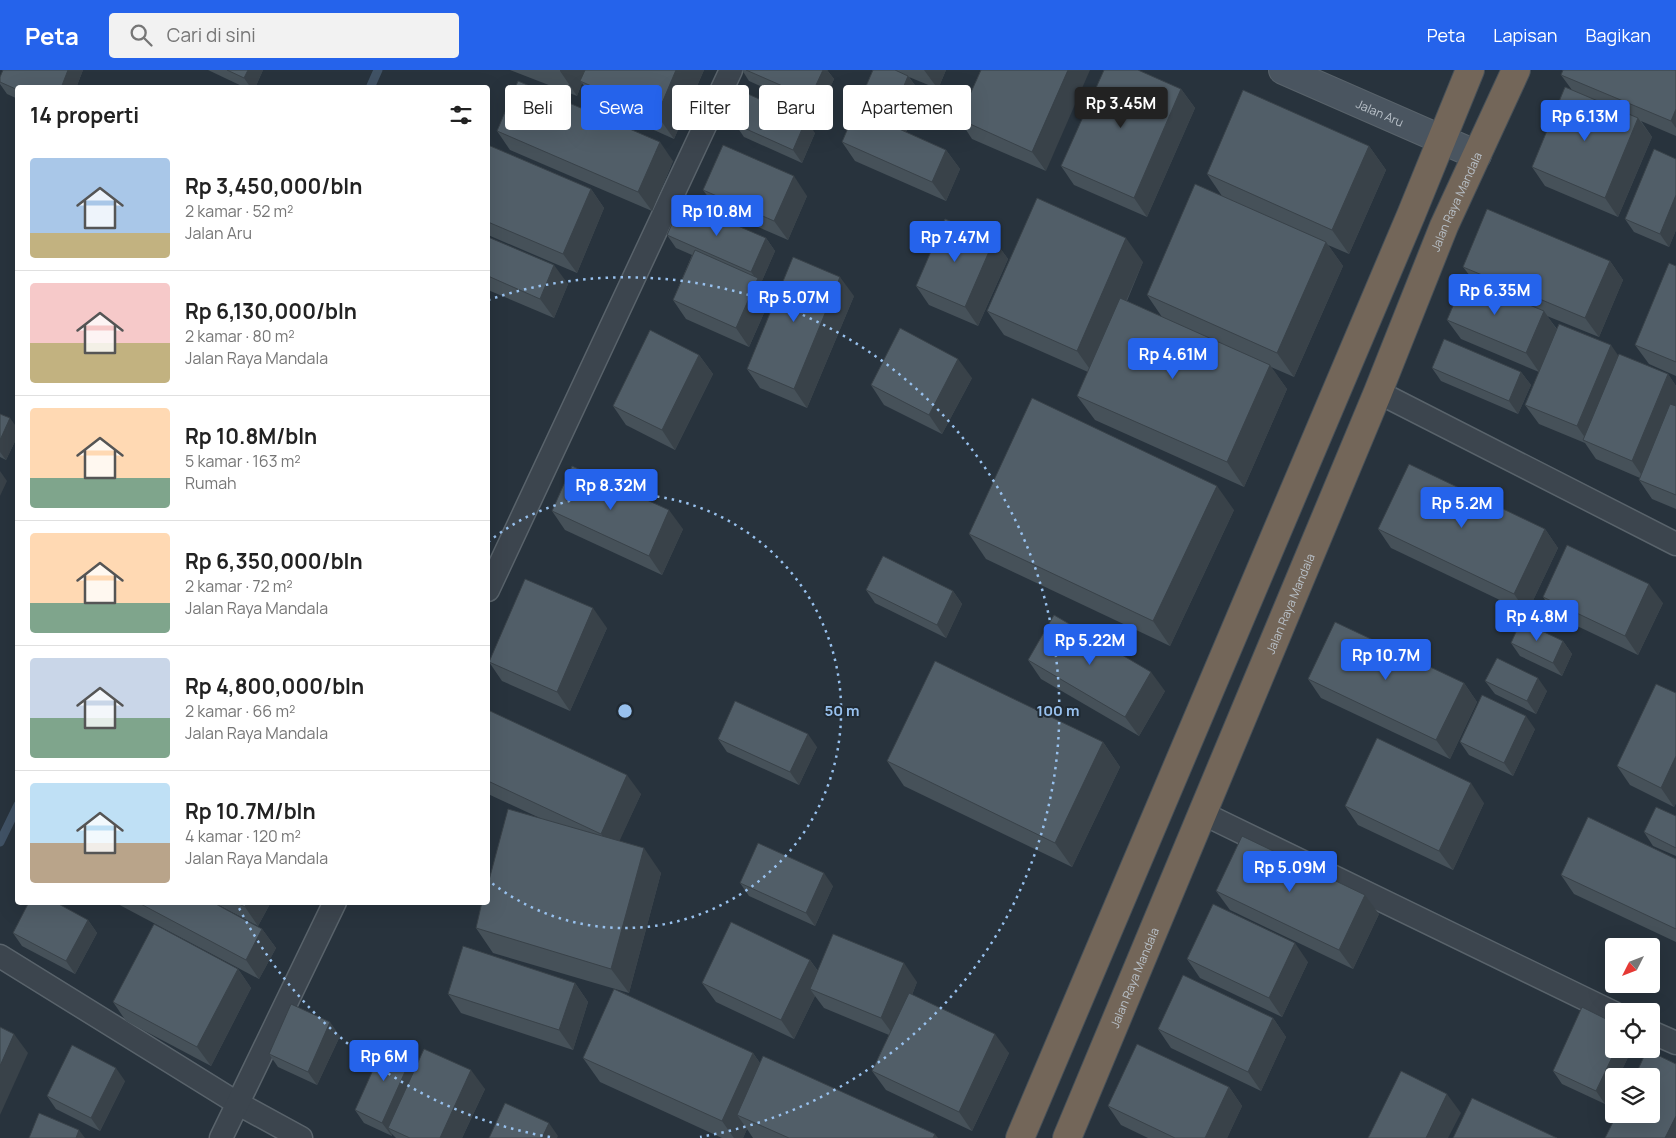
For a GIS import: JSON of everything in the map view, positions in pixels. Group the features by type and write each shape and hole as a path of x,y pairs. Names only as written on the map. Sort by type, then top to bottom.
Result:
{"highway":[{"path":"1020,1138 1411,215 1470,70"},
{"name":"Jalan Raya Mandala","path":"1067,1138 1378,392 1444,226 1516,70"}],"street":[{"path":"490,586 730,70"},
{"name":"Jalan Aru","path":"1283,70 1477,155"},
{"path":"1378,392 1676,544"},
{"path":"1202,813 1605,1009"},
{"path":"221,1138 334,905"},
{"path":"0,956 237,1103 301,1138"}],"building":[{"path":"3,70 68,70 62,85 15,85 15,89 0,82"},
{"path":"227,70 248,70 244,78"},
{"path":"585,70 676,70 662,103 662,85 589,85 580,81"},
{"path":"746,70 823,70 816,85 780,85"},
{"path":"873,70 895,70 908,76 904,85 867,85"},
{"path":"981,70 1068,70 1032,152 971,124 971,92"},
{"path":"1104,70 1138,70 1181,89 1134,198 1061,166"},
{"path":"1563,70 1676,70 1676,109 1671,121 1561,75"},
{"path":"518,81 527,85 516,85"},
{"path":"1565,87 1638,118 1605,198 1532,167"},
{"path":"1243,90 1369,146 1332,230 1207,174"},
{"path":"749,94 759,99 759,130 802,130 793,150 748,130"},
{"path":"571,104 581,108 581,130 632,130 660,142 638,192 497,131 505,112 505,130 571,130"},
{"path":"847,130 901,130 946,150 932,182 842,142"},
{"path":"723,145 794,176 774,221 703,190"},
{"path":"490,146 591,189 563,254 490,223"},
{"path":"1654,149 1676,159 1676,195 1660,234 1625,219"},
{"path":"1195,184 1326,242 1277,353 1147,295"},
{"path":"1037,198 1126,238 1077,351 987,311"},
{"path":"682,202 766,238 751,272 667,235"},
{"path":"1487,209 1610,261 1585,318 1463,267"},
{"path":"945,219 994,240 965,307 916,286"},
{"path":"490,238 554,265 540,299 490,277"},
{"path":"695,250 758,278 736,328 673,300"},
{"path":"793,257 840,277 794,389 747,369"},
{"path":"1669,263 1676,266 1676,362 1635,345"},
{"path":"1465,278 1544,311 1526,353 1447,320"},
{"path":"1120,298 1270,365 1227,462 1077,396"},
{"path":"1559,324 1611,345 1577,426 1525,405"},
{"path":"900,328 958,359 929,415 871,385"},
{"path":"650,330 699,355 662,430 613,406"},
{"path":"1444,339 1521,372 1509,401 1432,368"},
{"path":"1619,354 1668,374 1632,461 1583,440"},
{"path":"1032,398 1217,486 1153,621 969,534"},
{"path":"1670,404 1676,406 1676,495 1639,480"},
{"path":"0,414 10,418 0,440"},
{"path":"1409,464 1545,529 1514,594 1378,529"},
{"path":"572,466 669,510 649,556 552,511"},
{"path":"1567,545 1649,584 1625,636 1543,597"},
{"path":"883,556 953,591 937,625 866,590"},
{"path":"525,579 593,608 557,692 490,662"},
{"path":"1054,615 1151,672 1125,717 1028,660"},
{"path":"1521,621 1563,641 1553,663 1511,643"},
{"path":"1335,622 1464,683 1436,740 1308,679"},
{"path":"1497,658 1538,678 1527,701 1485,681"},
{"path":"935,661 1103,742 1055,843 887,761"},
{"path":"1656,684 1676,693 1676,756 1661,788 1617,766"},
{"path":"1482,695 1526,716 1504,763 1460,742"},
{"path":"735,701 808,734 790,772 718,739"},
{"path":"490,711 627,775 601,834 490,782"},
{"path":"1377,738 1471,783 1439,851 1345,806"},
{"path":"1656,807 1676,816 1676,848 1644,832"},
{"path":"508,809 644,848 611,969 476,928 481,905 490,905 490,876"},
{"path":"1588,817 1676,859 1676,929 1561,875"},
{"path":"1242,836 1365,895 1339,950 1216,891"},
{"path":"758,843 824,873 806,913 740,883"},
{"path":"1213,904 1295,943 1269,998 1187,959"},
{"path":"27,905 60,905 88,920 66,961 13,933"},
{"path":"143,905 218,905 262,929 246,960"},
{"path":"731,922 810,960 781,1020 702,983"},
{"path":"154,924 238,969 197,1047 113,1002"},
{"path":"833,934 904,963 881,1018 810,989"},
{"path":"463,946 575,983 559,1030 448,994"},
{"path":"1183,975 1273,1018 1248,1072 1158,1029"},
{"path":"614,989 753,1053 722,1121 583,1058"},
{"path":"909,993 995,1034 959,1112 872,1071"},
{"path":"291,1004 330,1022 308,1072 269,1054"},
{"path":"1582,1007 1605,1018 1605,1058 1612,1058 1607,1068 1605,1068 1596,1091 1553,1071"},
{"path":"0,1027 14,1034 0,1066"},
{"path":"386,1041 413,1054 382,1123 355,1110"},
{"path":"1137,1044 1229,1087 1205,1138 1175,1138 1108,1106"},
{"path":"72,1045 116,1068 91,1118 47,1096"},
{"path":"424,1049 471,1070 440,1138 410,1138 388,1128"},
{"path":"763,1056 935,1134 933,1138 789,1138 737,1115"},
{"path":"1660,1056 1676,1064 1676,1116 1665,1138 1605,1138 1612,1123 1660,1123 1660,1068 1639,1068 1643,1058 1660,1058"},
{"path":"1401,1071 1447,1094 1426,1138 1368,1138"},
{"path":"1472,1098 1557,1138 1453,1138"},
{"path":"505,1103 549,1123 542,1138 489,1138"},
{"path":"39,1113 79,1130 76,1138 29,1138"}],"waterway":[{"path":"371,85 378,70"},
{"path":"0,842 15,811"}]}
